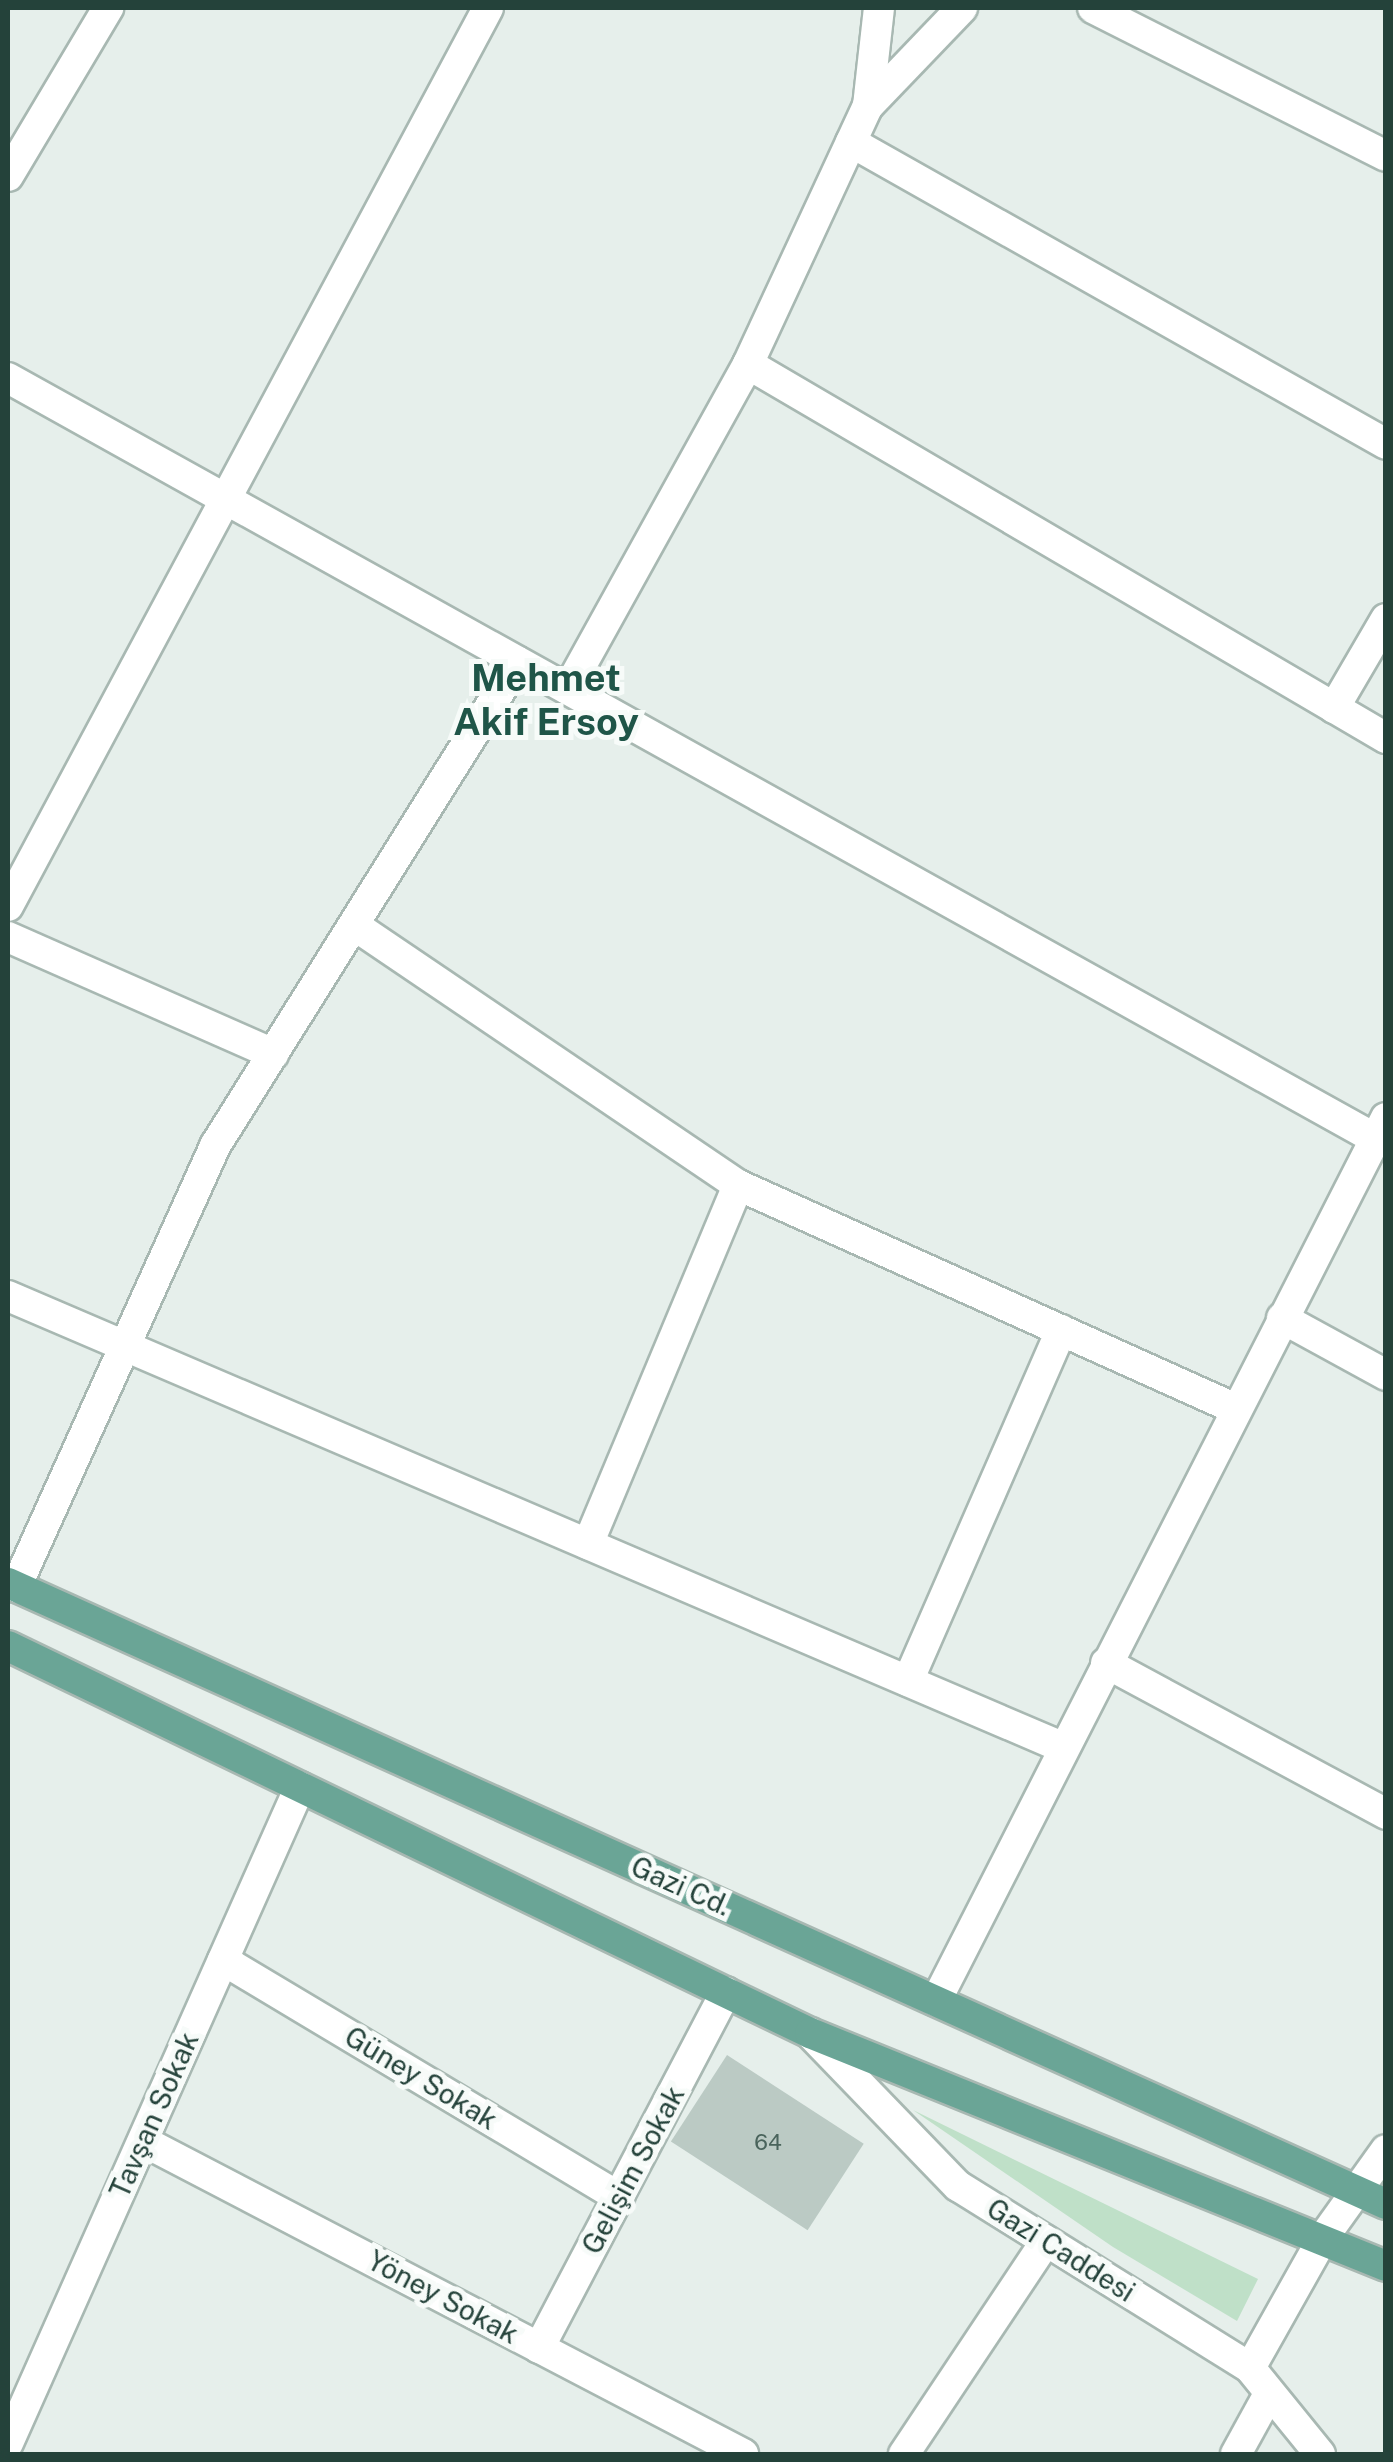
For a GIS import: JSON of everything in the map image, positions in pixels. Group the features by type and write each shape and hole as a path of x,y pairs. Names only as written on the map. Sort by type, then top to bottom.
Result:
{"main road":[{"name":"Gazi Cd.","path":"12,1585 1386,2204"},
{"path":"8,1646 810,2033 1386,2266"}],"street":[{"path":"8,176 108,8"},
{"path":"8,906 488,8"},
{"path":"868,106 879,8"},
{"path":"568,689 748,364 868,106 962,8"},
{"path":"1093,8 1386,156"},
{"path":"851,142 1386,444"},
{"path":"748,364 1386,738"},
{"path":"8,378 518,662 1380,1128 1062,1747 936,2002"},
{"path":"1334,708 1386,619"},
{"path":"12,1585 215,1146 518,662"},
{"path":"354,924 738,1185 1236,1409"},
{"path":"8,937 273,1054"},
{"path":"588,1544 738,1185"},
{"path":"8,1296 1062,1747"},
{"path":"1282,1318 1386,1375"},
{"path":"908,1681 1061,1330"},
{"path":"1106,1663 1386,1814"},
{"name":"Tavşan Sokak","path":"8,2443 300,1786"},
{"name":"Güney Sokak","path":"223,1960 618,2197"},
{"name":"Gelişim Sokak","path":"539,2348 726,1992"},
{"name":"Gazi Caddesi","path":"810,2033 958,2186 1250,2368 1320,2454"},
{"name":"Yöney Sokak","path":"143,2141 744,2454"},
{"path":"1250,2368 1323,2238 1386,2150"},
{"path":"904,2454 1046,2241"},
{"path":"1236,2454 1269,2394"}],"green space":[{"path":"913,2110 1258,2279 1237,2321 1113,2247"}],"building":[{"path":"727,2055 864,2144 808,2230 671,2141"}],"district":[{"name":"Mehmet Akif Ersoy","path":"546,700"}]}
